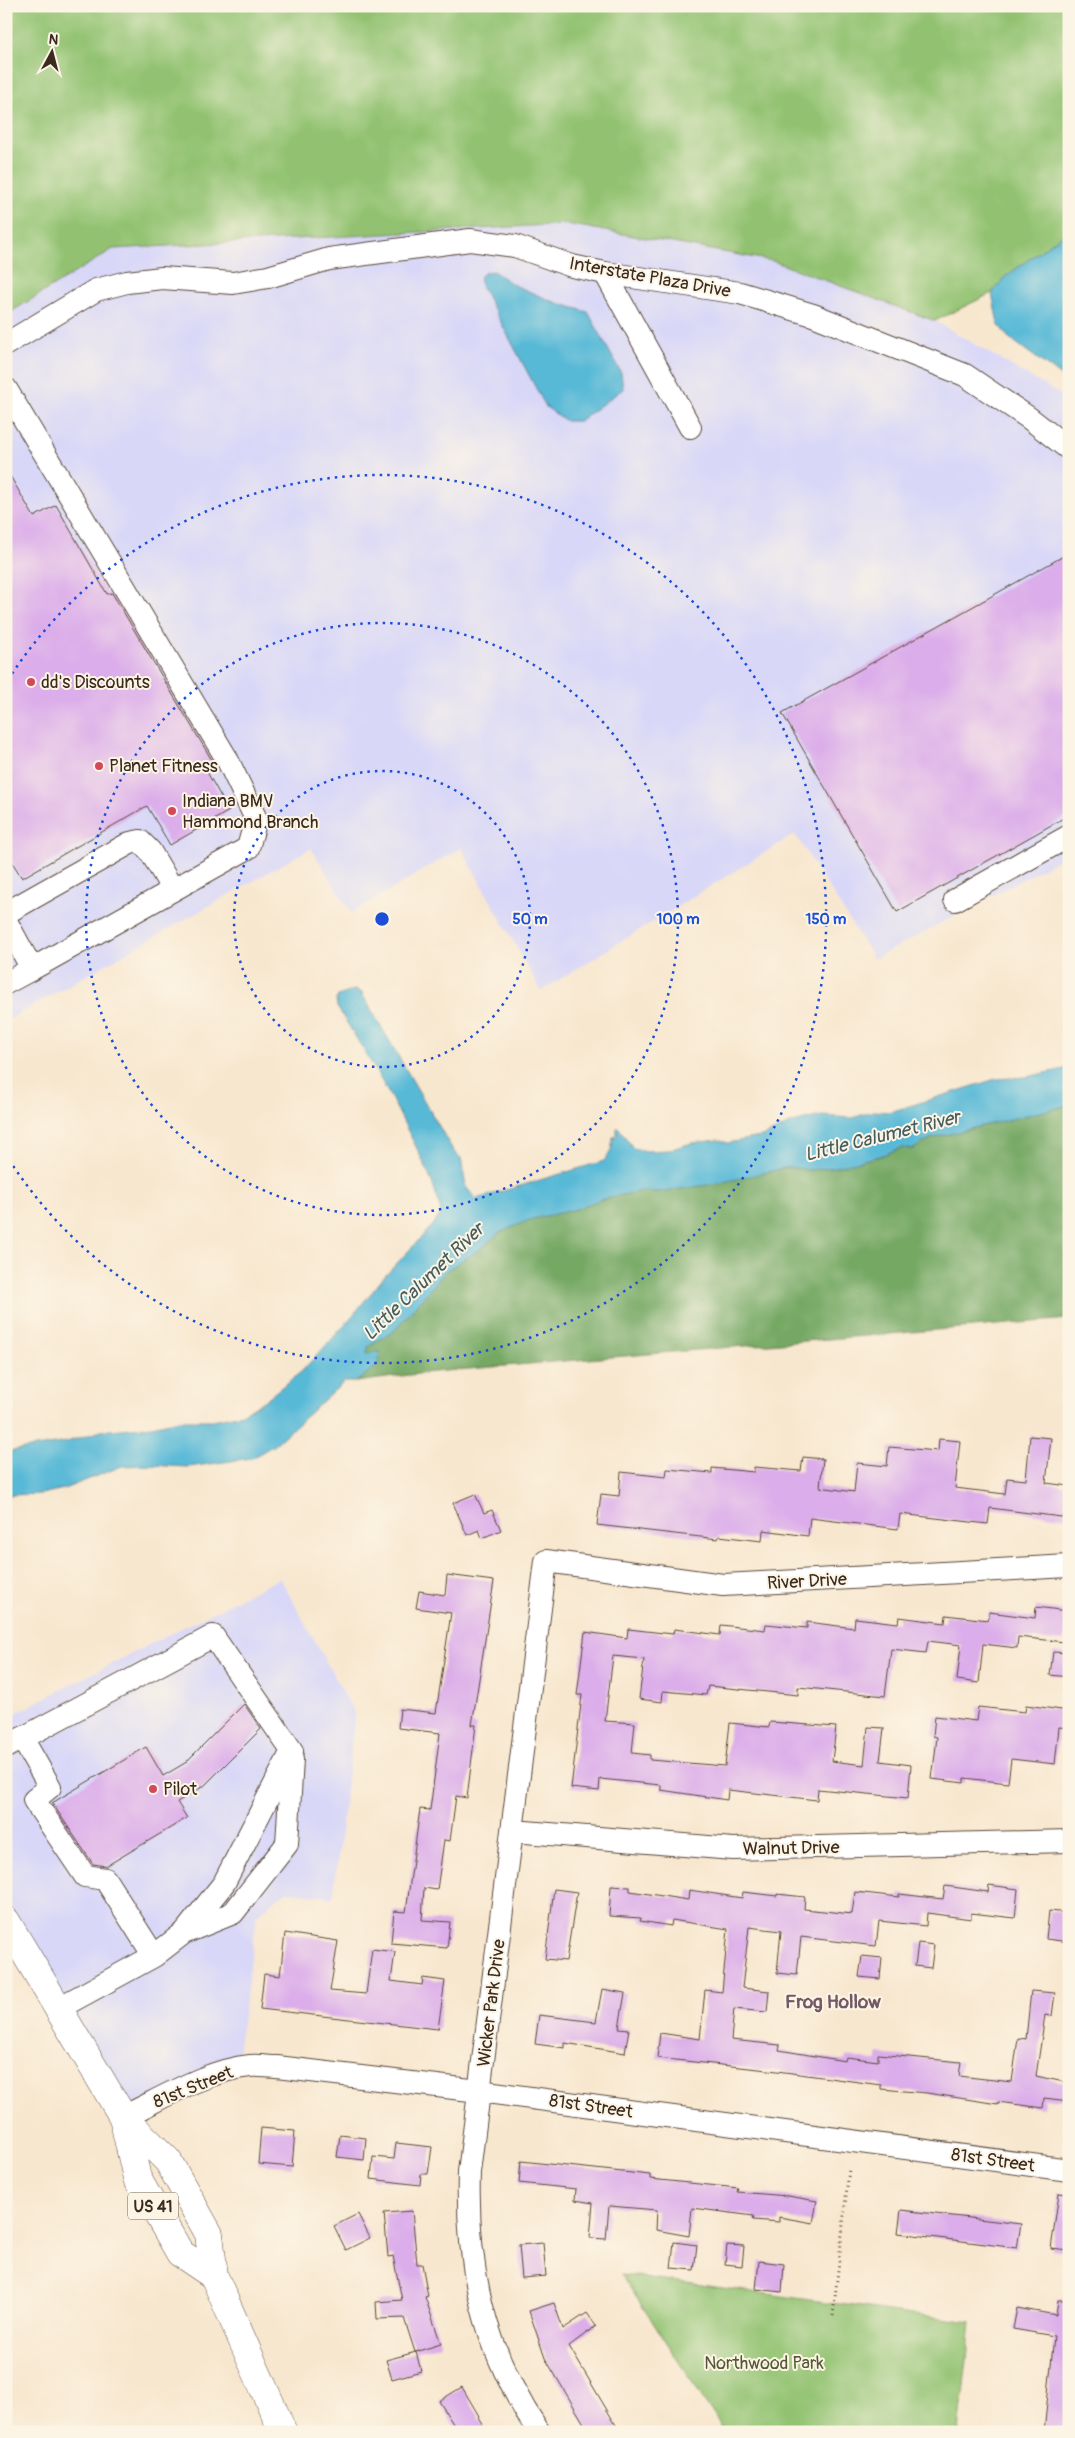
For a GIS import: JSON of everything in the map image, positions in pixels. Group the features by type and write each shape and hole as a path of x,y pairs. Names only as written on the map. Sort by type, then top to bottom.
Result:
{"highway":[{"name":"US 41","path":"6,1922 123,2118 168,2161 209,2234 214,2276 283,2432"},
{"name":"US 41","path":"123,2118 137,2178 180,2253 214,2276"}],"street":[{"name":"Interstate Plaza Drive","path":"6,344 96,290 127,282 162,278 232,283 268,277 329,259 470,240 515,246 572,266 605,273 740,293 849,328 965,375 1028,418 1069,450"},
{"path":"605,273 690,427"},
{"path":"6,388 227,759 256,820 248,848 6,983"},
{"path":"955,900 1069,836"},
{"path":"6,913 130,843 140,841 150,851 173,890"},
{"path":"6,920 32,968"},
{"name":"River Drive","path":"546,1561 724,1585 1069,1566"},
{"name":"Wicker Park Drive","path":"539,2432 502,2369 488,2332 478,2297 469,2246 468,2172 546,1561"},
{"path":"154,1956 105,1879 85,1876 34,1800 50,1787 14,1742 213,1636 292,1751 288,1844 233,1913 185,1932"},
{"path":"57,2009 154,1956 185,1932 224,1883 292,1751"},
{"name":"Walnut Drive","path":"513,1831 733,1850 1069,1841"},
{"name":"81st Street","path":"123,2118 192,2084 250,2066 277,2067 479,2091 1069,2170"}],"path":[{"path":"833,2316 849,2169"}],"shaded area":[{"path":"567,224 773,261 935,321 1069,400 1069,854 874,959 795,834 541,991 461,848 351,913 311,848 6,1021 6,315 113,249"},
{"path":"280,1578 355,1714 333,1898 286,1891 257,1915 237,2060 125,2108 6,1908 6,1718"}],"green space":[{"path":"6,6 1069,6 1069,230 1005,277 992,293 935,321 773,261 567,224 113,249 6,315"},
{"path":"1069,1105 1069,1319 433,1372 356,1382 378,1365 379,1352 367,1354 368,1347 395,1330 447,1270 479,1250 499,1233 532,1219 573,1210 599,1200 641,1191 660,1192 788,1167 810,1170 835,1167 880,1156 901,1148 913,1149 930,1139"},
{"name":"Northwood Park","path":"621,2274 971,2322 959,2432 725,2432"}],"water":[{"path":"1069,230 1069,382 1008,337 998,324 992,293 1005,277"},
{"path":"493,271 514,285 554,302 588,312 621,373 623,389 579,421 566,421 546,407 481,285 479,278 484,273"},
{"name":"Little Calumet River","path":"354,990 361,992 454,1152 461,1158 466,1187 476,1199 604,1161 611,1151 613,1137 617,1136 617,1128 619,1128 633,1148 647,1151 668,1150 692,1143 718,1140 728,1143 765,1136 792,1123 821,1116 853,1118 873,1111 890,1112 996,1079 1026,1077 1069,1068 1069,1105 930,1139 913,1149 901,1148 880,1156 835,1167 810,1170 788,1167 720,1183 660,1192 641,1191 599,1200 573,1210 532,1219 499,1233 479,1250 447,1270 395,1330 368,1347 367,1354 380,1351 378,1365 356,1382 344,1382 274,1445 252,1458 188,1467 122,1466 64,1489 41,1494 6,1495 6,1452 67,1442 101,1431 152,1426 178,1420 213,1420 242,1414 265,1400 301,1372 345,1325 385,1276 434,1224 441,1213 432,1181 400,1115 337,1007 336,1000 338,996"}],"building":[{"path":"6,469 34,517 56,505 107,594 112,593 216,767 207,772 229,811 170,845 147,806 22,878 6,852"},
{"path":"1069,553 1069,815 897,912 782,713"},
{"path":"1030,1436 1051,1438 1046,1483 1069,1486 1069,1518 990,1508 988,1524 900,1514 898,1529 810,1518 808,1536 763,1530 762,1541 719,1536 718,1539 597,1525 601,1494 619,1496 621,1472 666,1477 667,1469 712,1473 712,1468 754,1472 754,1467 801,1471 803,1457 823,1459 820,1487 854,1492 857,1463 887,1466 889,1447 938,1451 939,1439 960,1441 955,1488 1005,1494 1007,1478 1026,1480"},
{"path":"475,1494 484,1513 492,1510 501,1530 482,1538 479,1530 467,1535 453,1503"},
{"path":"447,1575 494,1581 472,1725 476,1725 467,1798 456,1796 450,1841 444,1840 437,1890 424,1888 422,1920 450,1922 447,1948 391,1943 394,1911 406,1912 420,1809 430,1810 440,1733 398,1728 400,1709 436,1713 451,1613 416,1608 419,1591 445,1595"},
{"path":"1036,1607 1068,1611 1064,1642 1018,1637 1017,1648 983,1644 979,1683 957,1680 961,1645 928,1641 926,1653 891,1649 885,1696 798,1687 798,1695 708,1686 706,1695 663,1691 662,1702 639,1699 644,1659 613,1656 605,1721 635,1723 632,1753 650,1755 650,1760 725,1766 730,1723 769,1727 770,1722 836,1727 832,1761 864,1765 868,1727 884,1728 880,1761 911,1765 908,1798 818,1789 817,1800 728,1790 727,1800 661,1790 661,1785 600,1779 599,1791 571,1788 582,1695 577,1695 585,1632 627,1638 628,1629 673,1634 674,1629 720,1635 721,1625 765,1630 766,1624 807,1628 807,1622 854,1628 855,1618 898,1623 899,1617 945,1623 946,1615 988,1620 989,1612 1035,1618"},
{"path":"1053,1652 1069,1653 1069,1677 1050,1675"},
{"path":"244,1704 261,1729 204,1786 177,1802 187,1818 106,1866 93,1864 52,1803 146,1747 163,1776 185,1763"},
{"path":"1026,1705 1069,1711 1069,1728 1059,1727 1055,1764 1011,1759 1008,1783 964,1778 964,1783 932,1779 937,1737 933,1736 935,1716 976,1721 978,1707 1025,1712"},
{"path":"989,1885 1018,1889 1015,1918 971,1913 971,1919 927,1913 926,1926 879,1921 876,1946 801,1937 797,1975 777,1973 781,1931 749,1927 742,1988 769,1991 767,2012 734,2009 731,2040 780,2045 779,2050 845,2061 846,2057 878,2061 878,2054 961,2062 959,2076 1012,2082 1018,2038 1026,2039 1031,1991 1055,1993 1052,2016 1045,2015 1036,2076 1069,2083 1069,2101 1044,2098 1043,2108 998,2102 998,2104 927,2093 881,2089 881,2085 657,2058 660,2033 700,2039 705,1990 722,1992 728,1929 672,1920 671,1926 640,1921 641,1918 609,1916 611,1886 630,1887 630,1891 688,1900 689,1890 742,1898 743,1892 805,1897 804,1909 852,1914 855,1892 943,1899 945,1886 988,1892"},
{"path":"554,1889 577,1892 566,1961 545,1959"},
{"path":"1049,1911 1069,1913 1069,1942 1046,1939"},
{"path":"285,1933 338,1941 330,1991 366,1994 372,1949 395,1952 391,1981 422,1985 423,1978 445,1981 438,2029 260,2009 264,1974 280,1976"},
{"path":"918,1943 934,1945 931,1968 915,1966"},
{"path":"862,1956 882,1958 880,1979 859,1977"},
{"path":"602,1989 625,1993 619,2028 629,2029 625,2053 565,2043 565,2048 535,2044 539,2015 596,2022"},
{"path":"261,2128 295,2131 292,2167 258,2164"},
{"path":"340,2135 366,2138 364,2160 337,2157"},
{"path":"396,2143 432,2147 428,2174 421,2174 420,2185 371,2179 373,2157 394,2159"},
{"path":"521,2161 650,2175 650,2179 738,2188 737,2192 788,2196 817,2201 813,2223 779,2217 779,2222 753,2220 754,2216 692,2208 689,2236 656,2230 657,2210 609,2206 606,2239 590,2238 593,2203 575,2200 576,2189 519,2183"},
{"path":"1059,2193 1069,2194 1069,2251 1051,2249"},
{"path":"901,2210 1021,2224 1017,2248 898,2233"},
{"path":"412,2211 417,2264 422,2264 428,2296 425,2297 441,2344 415,2352 404,2318 377,2319 376,2302 402,2300 393,2256 388,2257 384,2213"},
{"path":"358,2214 370,2238 346,2250 334,2226"},
{"path":"674,2242 697,2245 694,2270 671,2268"},
{"path":"543,2243 546,2276 522,2278 519,2245"},
{"path":"727,2245 744,2246 742,2266 725,2264"},
{"path":"759,2261 784,2264 782,2292 756,2289"},
{"path":"1058,2300 1069,2300 1069,2432 1044,2432 1054,2336 1013,2329 1017,2308 1056,2315"},
{"path":"554,2303 563,2329 587,2313 596,2326 569,2346 620,2432 589,2432 545,2358 529,2311"},
{"path":"416,2352 421,2371 392,2379 386,2360"},
{"path":"462,2387 487,2432 458,2432 439,2401"}],"place":[{"name":"dd's Discounts","path":"31,682"},
{"name":"Planet Fitness","path":"99,766"},
{"name":"Indiana BMV Hammond Branch","path":"172,811"},
{"name":"Pilot","path":"153,1789"}],"district":[{"name":"Frog Hollow","path":"833,2001"}]}
